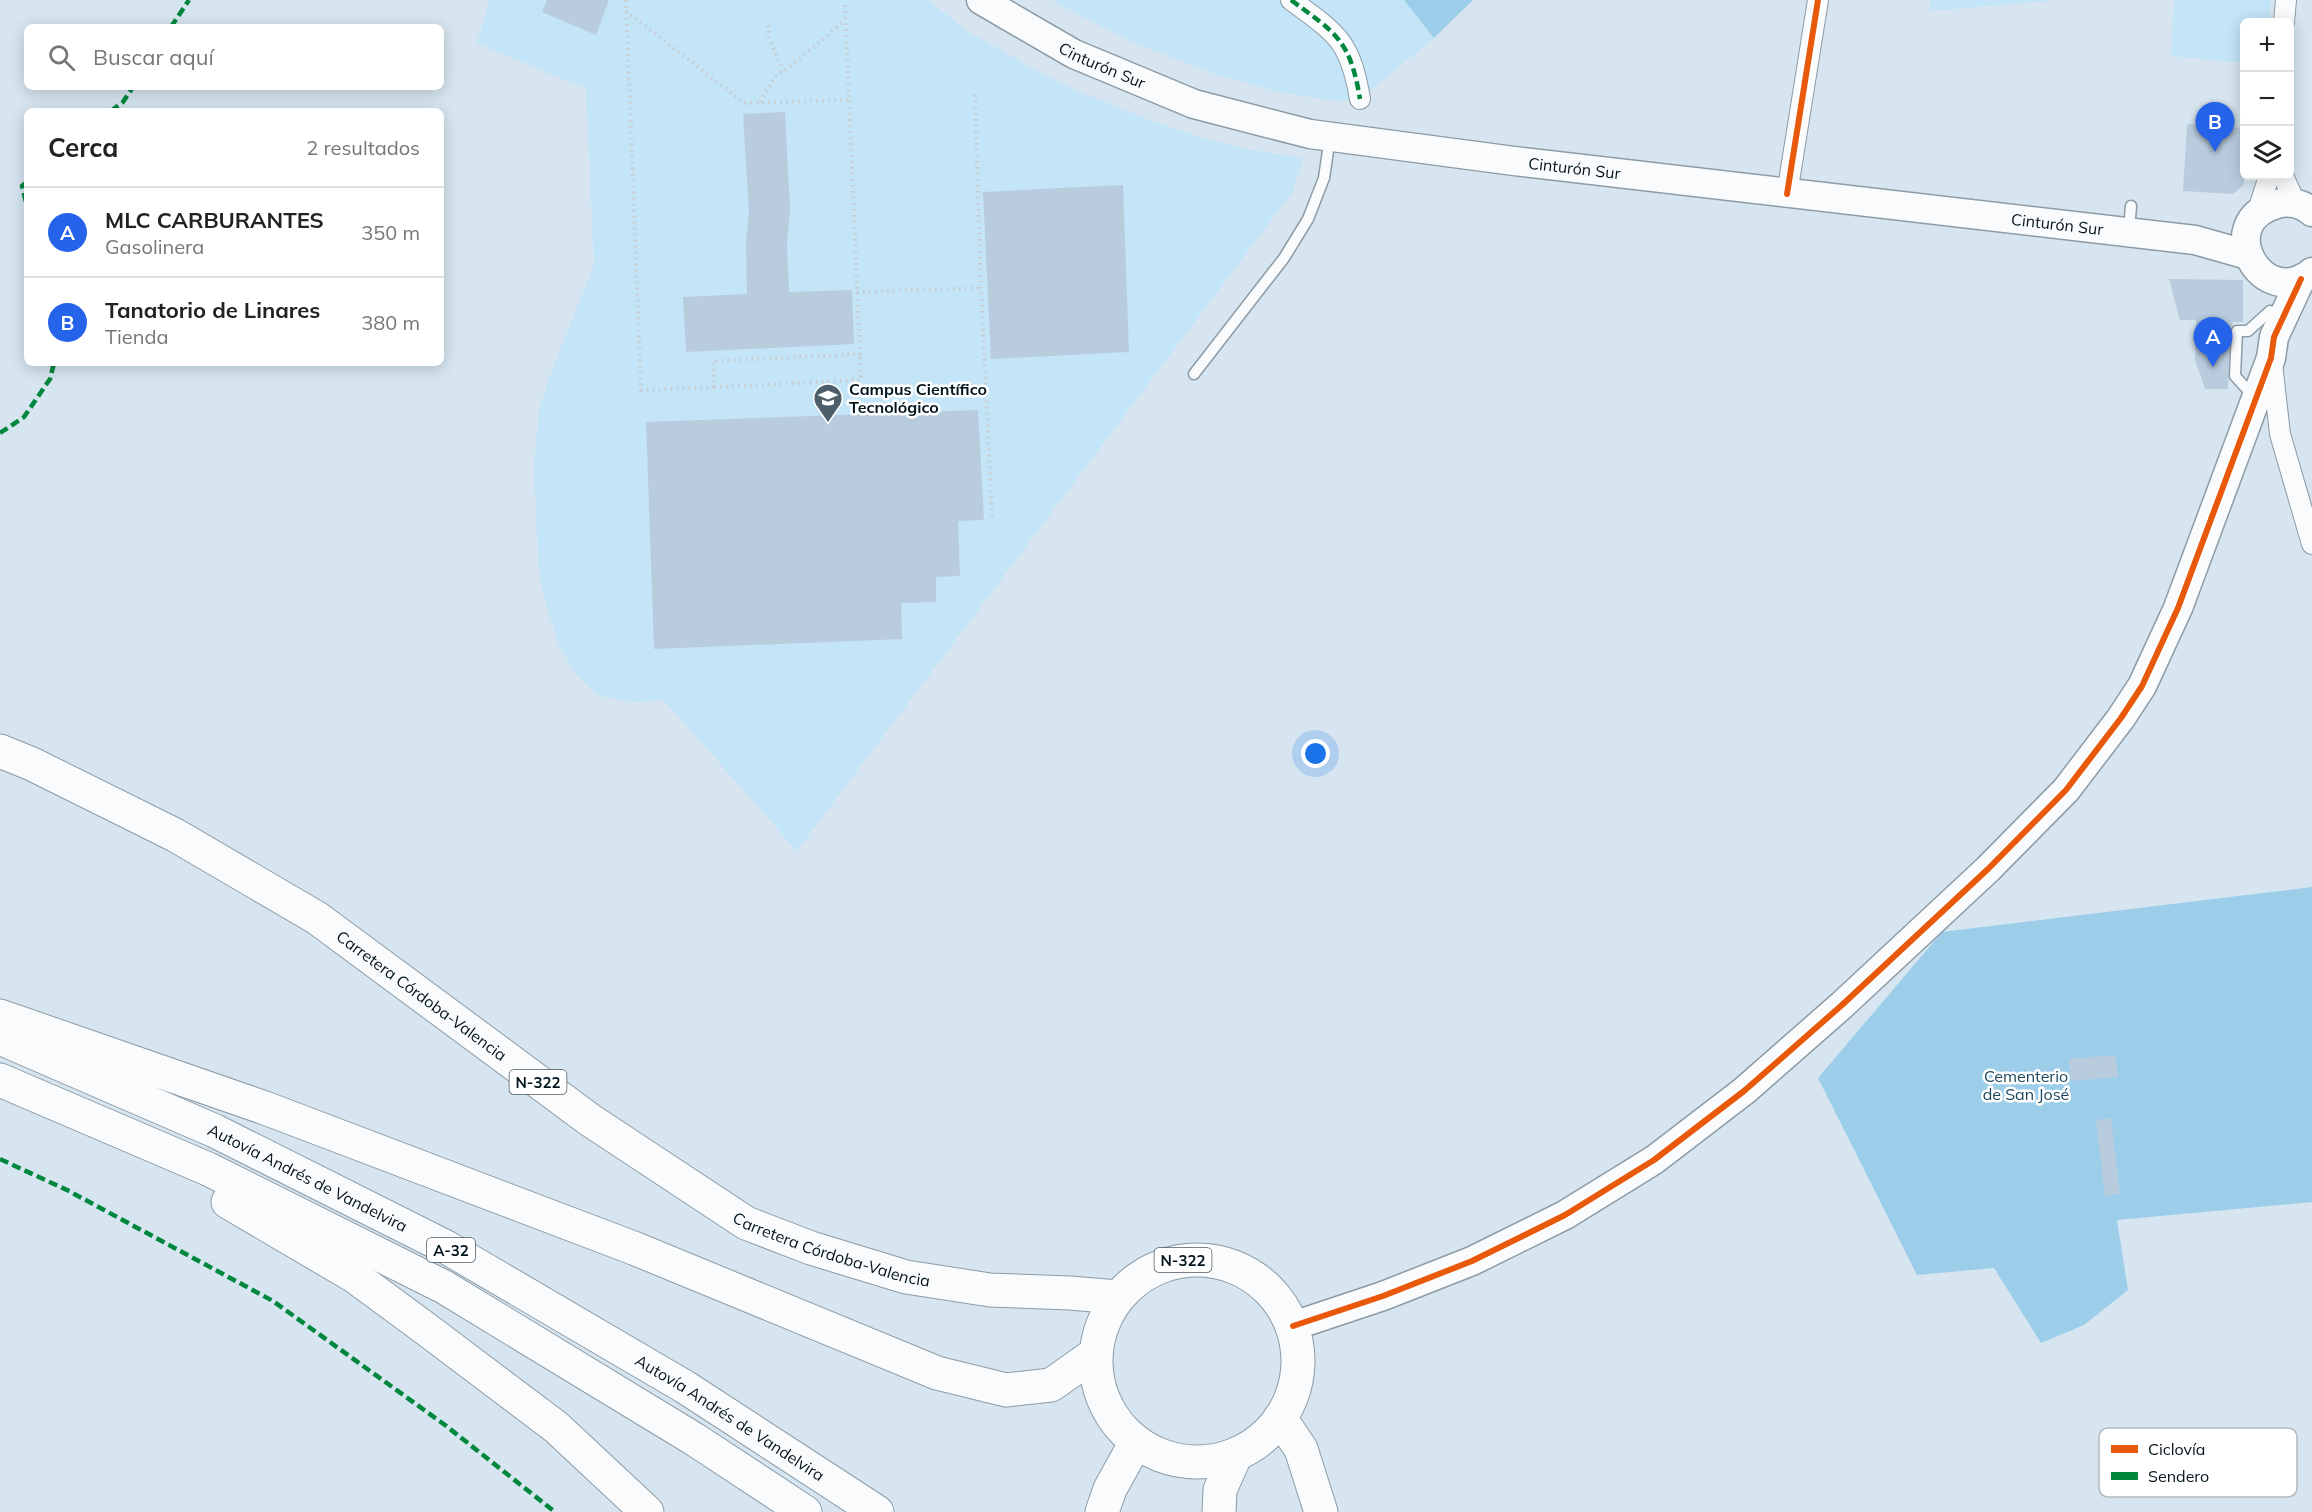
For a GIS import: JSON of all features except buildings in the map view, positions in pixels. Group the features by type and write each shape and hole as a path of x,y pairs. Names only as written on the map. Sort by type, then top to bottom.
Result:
{"highway":[{"name":"Carretera Córdoba-Valencia","path":"0,752 32,764 175,835 317,918 590,1120 746,1223 811,1248 906,1277 990,1290 1118,1297"},
{"path":"0,1016 265,1108 625,1245 937,1373 1006,1390 1050,1385 1095,1354"},
{"name":"Autovía Andrés de Vandelvira","path":"0,1038 215,1131 446,1247 686,1387 877,1512"},
{"name":"A-32","path":"0,1080 208,1169 444,1287 694,1439 805,1512"},
{"path":"44,1098 354,1276 556,1427 647,1512"},
{"name":"N-322","path":"1187,1260 1214,1260 1240,1269 1262,1283 1281,1303 1293,1326 1298,1350 1298,1374 1292,1397 1281,1418 1261,1439 1236,1454 1211,1461 1185,1461 1159,1455 1136,1442 1118,1425 1104,1403 1097,1379 1095,1354 1102,1324 1118,1297 1137,1279 1161,1266 1187,1260"},
{"path":"1281,1418 1301,1449 1321,1512"},
{"path":"1102,1512 1110,1489 1136,1442"},
{"path":"1219,1512 1220,1490 1236,1454"}],"street":[{"name":"Cinturón Sur","path":"981,0 1074,54 1194,104 1310,134 1787,194 2130,219 2195,240 2254,263 2269,278 2280,281 2306,276"},
{"path":"1291,0 1332,30 1341,40 1354,67 1360,99"},
{"path":"1787,194 1818,0"},
{"path":"2284,18 2286,0"},
{"path":"2268,180 2246,240 2272,335 2280,434 2312,544"},
{"path":"2286,180 2304,208"},
{"name":"Cinturón Sur","path":"2195,240 2211,239 2253,221 2269,206 2282,202 2304,208"},
{"path":"1293,1326 1383,1296 1472,1261 1565,1215 1654,1160 1753,1083 1842,1005 1988,869 2066,790 2121,718 2142,686 2178,608 2256,399 2272,335 2306,276"}],"lane":[{"path":"1194,374 1284,258 1308,219 1324,178 1330,136"},
{"path":"2256,399 2235,376 2237,331 2272,335"}],"path":[{"path":"626,0 641,390 861,380 845,5"},
{"path":"626,11 744,103 849,100"},
{"path":"759,103 777,74 846,20"},
{"path":"768,25 769,37 783,71"},
{"path":"975,95 992,516"},
{"path":"857,292 981,288"},
{"path":"714,387 713,361 860,354"}],"shaded area":[{"name":"Campus Científico Tecnológico","path":"489,0 929,0 964,29 1025,64 1085,94 1149,120 1206,139 1246,149 1303,158 1293,191 797,851 664,700 632,702 604,697 594,692 576,675 558,643 542,590 538,560 534,465 539,411 547,383 594,265 586,89 477,43"},
{"path":"1051,0 1404,0 1434,38 1360,99 1335,101 1279,92 1220,76 1130,41"},
{"path":"1930,0 2059,0 1930,11"},
{"path":"2174,0 2271,0 2270,18 2240,18 2240,63 2171,56"}],"green space":[{"path":"1404,0 1473,0 1434,38"},
{"name":"Cementerio de San José","path":"2312,887 2312,1202 2117,1220 2128,1290 2084,1325 2041,1343 1994,1268 1917,1275 1818,1078 1942,932"}],"marked path":[{"path":"173,24 189,0"},
{"path":"1291,0 1339,40 1351,63 1360,99"},
{"path":"115,108 123,102 131,90"},
{"path":"24,184 22,186 24,194"},
{"path":"0,433 24,417 50,379 53,366"},
{"path":"0,1159 67,1190 273,1301 445,1425 555,1512"}],"cycle path":[{"path":"1787,194 1818,0"},
{"path":"1293,1326 1383,1296 1472,1261 1565,1215 1654,1160 1744,1091 1842,1005 1988,869 2066,790 2121,718 2142,686 2178,608 2271,358 2274,337 2301,279"}],"place":[{"name":"Tanatorio de Linares","path":"2215,152"},
{"name":"MLC CARBURANTES","path":"2213,367"},
{"name":"Campus Científico Tecnológico","path":"828,424"}]}
